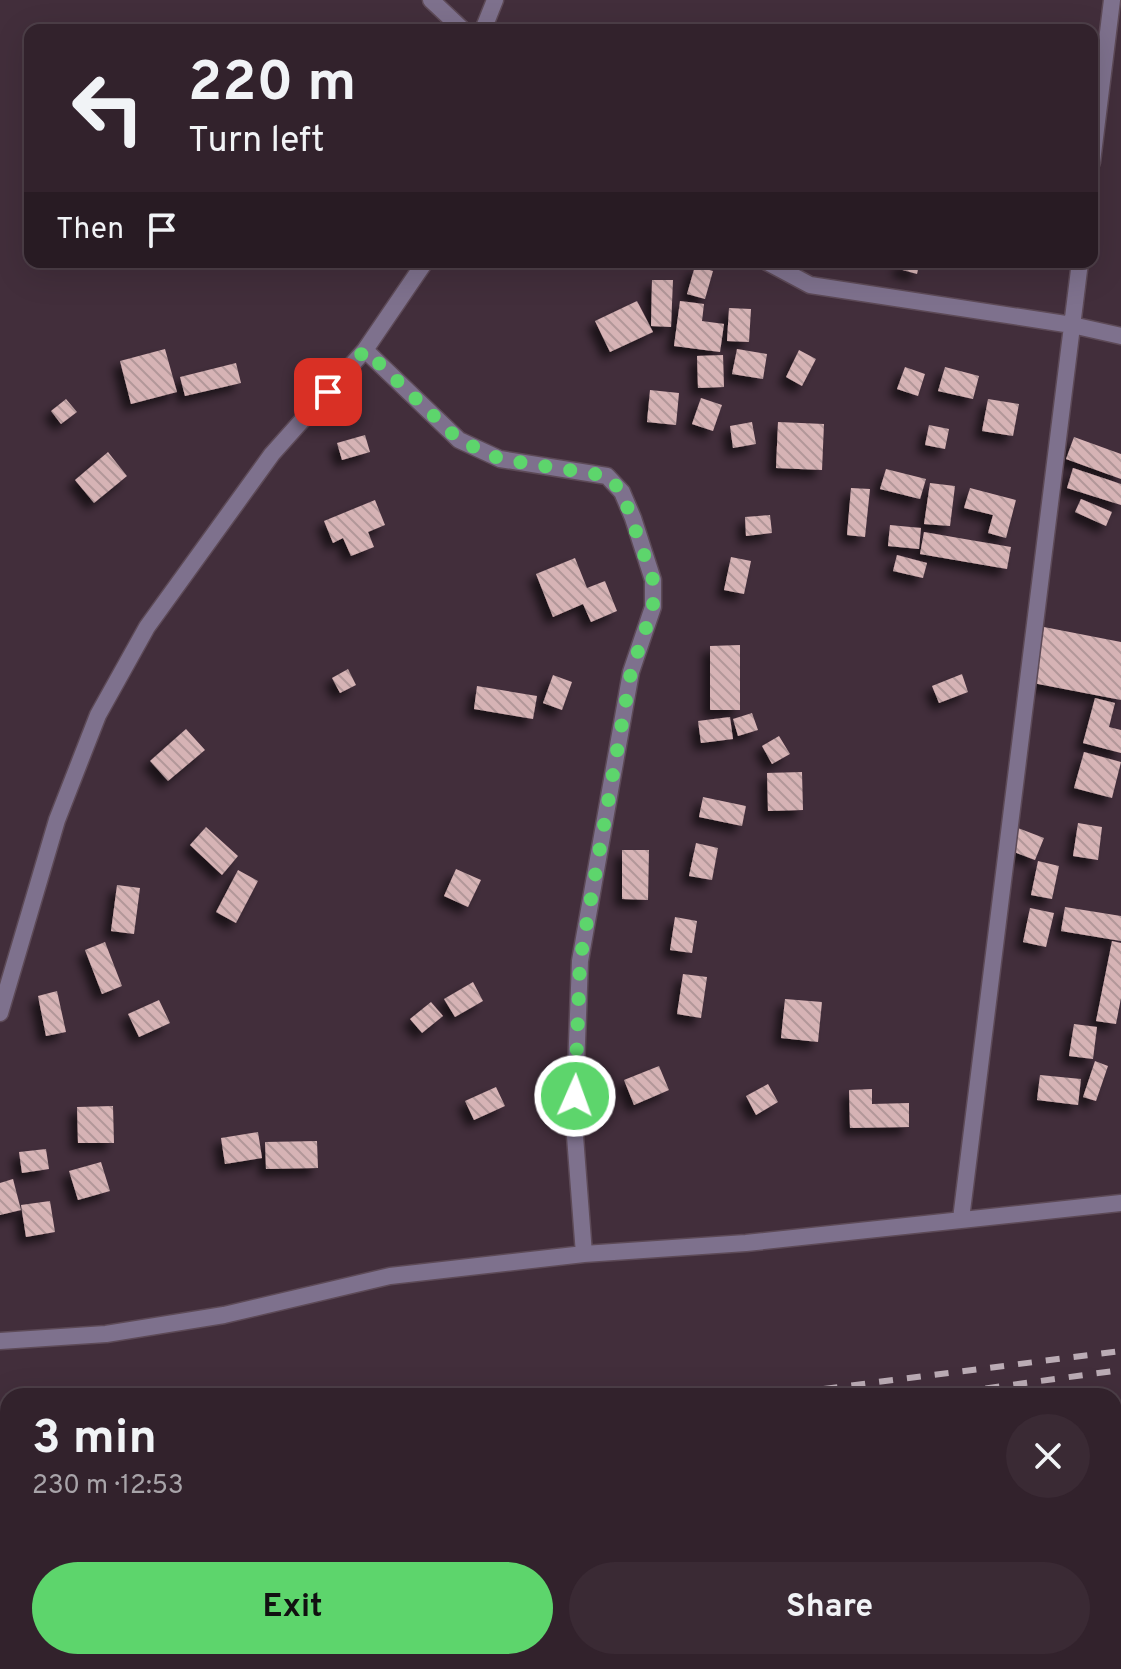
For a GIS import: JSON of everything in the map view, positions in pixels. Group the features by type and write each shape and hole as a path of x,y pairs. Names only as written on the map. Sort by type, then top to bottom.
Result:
{"street":[{"path":"431,0 457,24"},
{"path":"485,24 495,0"},
{"path":"1098,113 1112,0"},
{"path":"0,1013 57,820 98,715 147,627 272,454 365,350 421,268"},
{"path":"778,268 810,285 1072,325 1121,336"},
{"path":"961,1219 1079,268"},
{"path":"365,350 459,440 500,459 607,476 622,492 653,580 653,607 631,672 580,961 574,1123 584,1254"},
{"path":"0,1341 106,1334 224,1315 390,1276 584,1254 746,1243 1121,1203"}],"building":[{"path":"694,268 713,271 705,299 687,294"},
{"path":"899,268 918,268 917,274"},
{"path":"652,280 673,280 671,327 651,326"},
{"path":"637,301 653,332 610,352 595,321"},
{"path":"680,301 704,304 702,321 724,324 720,352 674,346"},
{"path":"729,308 751,309 749,342 727,341"},
{"path":"165,349 177,392 131,404 120,361"},
{"path":"737,349 767,354 763,379 732,374"},
{"path":"799,350 816,359 802,386 786,377"},
{"path":"723,355 724,387 698,388 697,356"},
{"path":"236,363 241,383 185,396 180,377"},
{"path":"905,367 925,374 918,396 897,389"},
{"path":"945,367 979,376 973,399 938,391"},
{"path":"650,390 679,393 676,425 647,422"},
{"path":"701,398 722,405 713,431 692,424"},
{"path":"66,399 77,412 61,424 51,411"},
{"path":"988,399 1019,404 1013,436 982,431"},
{"path":"752,422 756,444 733,448 730,426"},
{"path":"778,422 824,424 822,470 776,468"},
{"path":"929,425 949,429 945,449 925,445"},
{"path":"365,435 370,452 342,460 337,443"},
{"path":"1074,437 1121,454 1121,479 1066,459"},
{"path":"108,452 127,476 94,503 75,480"},
{"path":"1073,468 1121,484 1121,505 1067,488"},
{"path":"886,469 926,479 920,499 880,489"},
{"path":"930,483 955,486 950,526 924,524"},
{"path":"851,488 870,489 865,537 847,535"},
{"path":"970,488 1016,500 1006,538 988,533 993,515 964,508"},
{"path":"1081,499 1112,512 1106,526 1075,512"},
{"path":"375,500 385,525 368,532 374,547 351,556 343,538 333,543 324,521"},
{"path":"770,515 772,533 746,536 745,517"},
{"path":"890,525 921,528 919,549 888,546"},
{"path":"924,532 1011,547 1007,569 920,554"},
{"path":"897,555 927,563 923,578 893,571"},
{"path":"731,557 751,561 744,594 724,590"},
{"path":"575,558 587,588 605,581 617,611 591,622 583,604 553,617 536,574"},
{"path":"1044,627 1121,642 1121,700 1033,683"},
{"path":"740,645 740,710 710,710 710,646"},
{"path":"348,669 356,685 340,693 332,678"},
{"path":"962,674 968,692 939,703 932,686"},
{"path":"553,675 572,682 562,710 543,703"},
{"path":"477,686 537,696 533,719 474,709"},
{"path":"1095,698 1115,703 1109,727 1121,730 1121,753 1083,743"},
{"path":"752,713 758,730 738,736 733,719"},
{"path":"730,717 733,739 701,743 698,721"},
{"path":"186,729 205,750 168,781 150,761"},
{"path":"779,736 790,754 772,764 762,746"},
{"path":"1084,752 1121,762 1112,798 1074,788"},
{"path":"802,772 803,810 768,811 767,773"},
{"path":"703,797 746,806 742,826 699,817"},
{"path":"1078,823 1102,827 1098,860 1073,856"},
{"path":"206,827 238,856 222,875 190,845"},
{"path":"1018,828 1044,838 1035,860 1009,850"},
{"path":"696,843 718,848 712,880 689,876"},
{"path":"622,850 649,850 648,900 622,899"},
{"path":"1038,861 1059,866 1052,899 1031,895"},
{"path":"456,869 481,880 468,907 444,896"},
{"path":"238,870 258,881 236,923 216,912"},
{"path":"117,885 140,888 134,934 111,931"},
{"path":"1065,907 1121,916 1121,941 1061,931"},
{"path":"1030,908 1054,913 1046,947 1023,942"},
{"path":"675,917 697,921 692,953 670,950"},
{"path":"1112,941 1121,943 1121,998 1116,1024 1096,1021"},
{"path":"105,942 122,986 102,994 85,950"},
{"path":"683,974 707,977 701,1018 677,1014"},
{"path":"473,982 483,1001 455,1017 444,999"},
{"path":"57,991 66,1032 46,1036 38,996"},
{"path":"785,999 822,1002 818,1042 781,1038"},
{"path":"159,1000 170,1023 139,1037 128,1014"},
{"path":"431,1002 443,1016 422,1033 410,1019"},
{"path":"1074,1024 1097,1027 1093,1059 1069,1056"},
{"path":"1095,1061 1108,1066 1096,1101 1083,1097"},
{"path":"659,1066 669,1090 634,1105 624,1080"},
{"path":"1040,1075 1081,1079 1078,1105 1037,1100"},
{"path":"768,1084 778,1102 756,1115 746,1096"},
{"path":"496,1087 505,1106 474,1120 465,1101"},
{"path":"872,1089 872,1104 909,1103 909,1127 850,1128 849,1090"},
{"path":"113,1106 114,1143 78,1143 77,1107"},
{"path":"258,1132 262,1158 225,1164 221,1138"},
{"path":"317,1141 318,1168 266,1169 265,1142"},
{"path":"46,1149 49,1169 22,1173 19,1152"},
{"path":"101,1162 110,1191 78,1200 69,1171"},
{"path":"13,1179 21,1210 0,1215 0,1183"},
{"path":"50,1201 55,1232 26,1237 21,1205"}],"railway":[{"path":"831,1388 1121,1351"},
{"path":"989,1388 1121,1370"}],"route":[{"path":"328,392 365,350 459,440 500,459 607,476 622,492 633,518 653,580 653,607 631,672 580,961 575,1096"}]}
